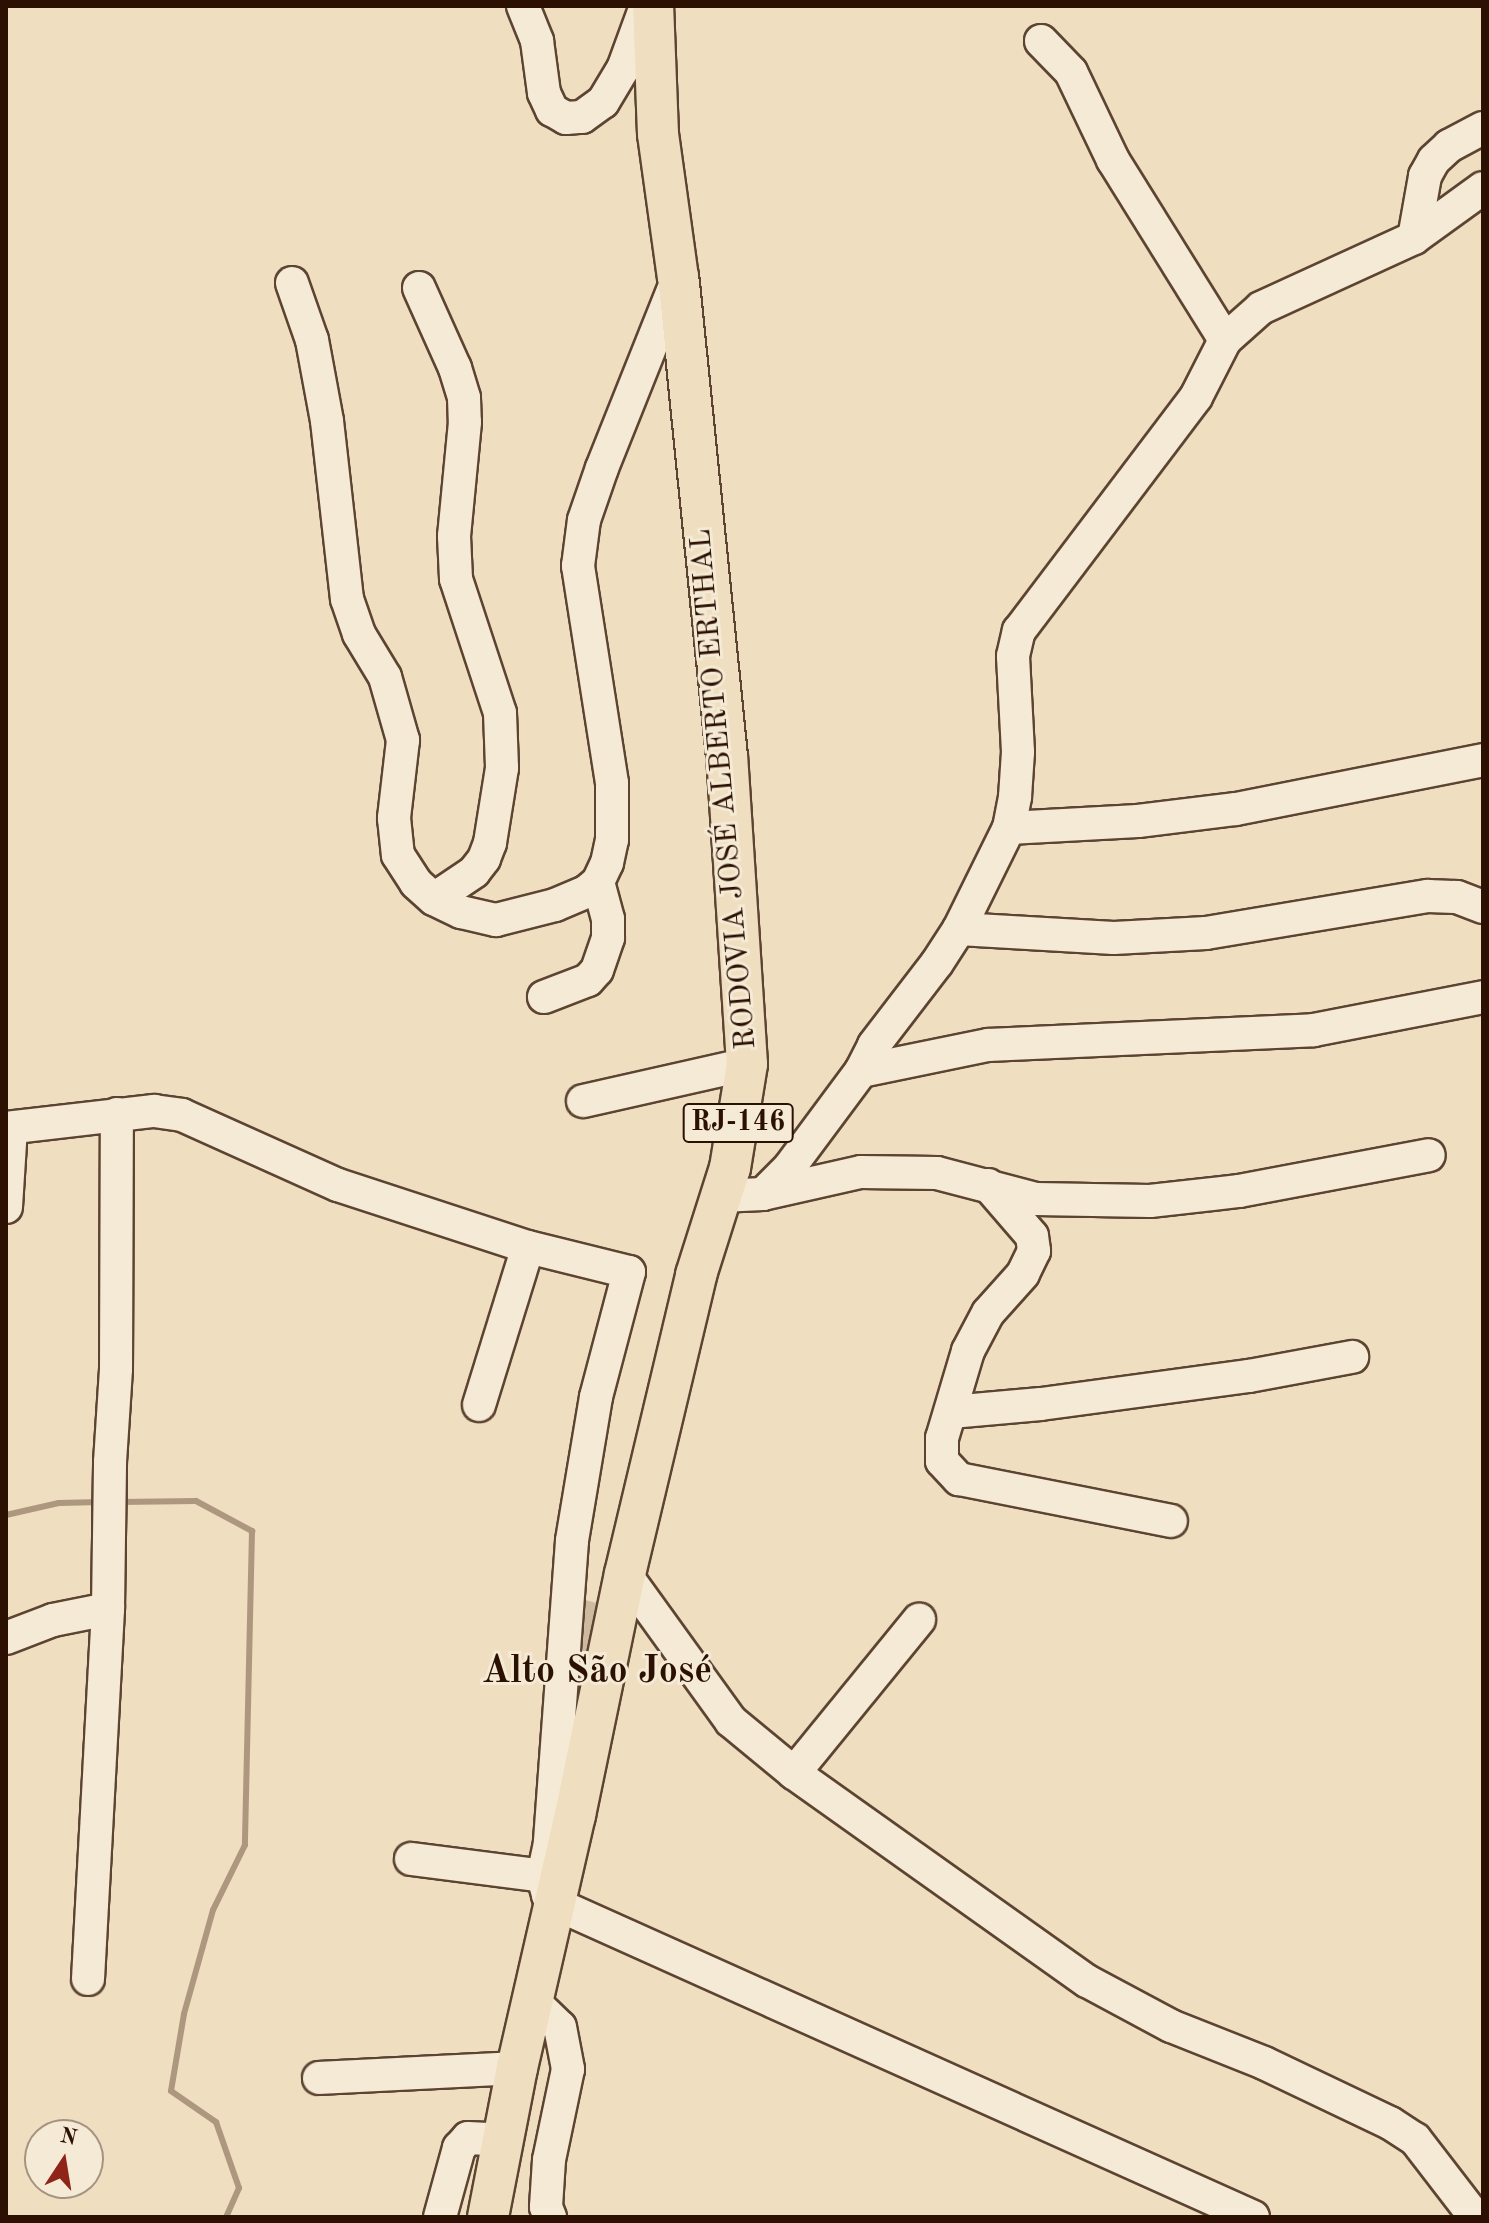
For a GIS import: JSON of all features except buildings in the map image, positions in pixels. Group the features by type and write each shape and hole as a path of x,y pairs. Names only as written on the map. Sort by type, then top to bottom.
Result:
{"main road":[{"name":"RODOVIA JOSÉ ALBERTO ERTHAL","path":"488,2217 533,2001 550,1890 696,1275 730,1168 747,1064 727,757 678,278 658,134 653,6"}],"street":[{"path":"523,6 537,41 544,93 552,110 566,118 582,117 603,102 623,69 646,6"},
{"path":"1041,41 1071,72 1113,160 1225,340"},
{"path":"1414,238 1425,176 1434,160 1449,146 1483,128"},
{"path":"763,1194 808,1146 861,1071 874,1045 959,929 1009,828 1018,752 1013,656 1019,631 1196,397 1225,340 1261,308 1414,238 1483,188"},
{"path":"292,283 312,340 327,421 347,599 359,634 385,677 403,740 394,837 398,855 416,883 434,899 461,912 496,920 555,905 586,892 598,882 612,840 612,783 578,566 584,520 678,278"},
{"path":"419,288 455,368 464,398 465,422 454,536 456,579 500,713 502,768 490,843 484,859 474,872 434,899"},
{"path":"1009,828 1138,821 1236,809 1483,760"},
{"path":"544,997 588,980 597,970 608,938 608,919 598,882"},
{"path":"959,929 1114,938 1206,933 1428,896 1472,900 1483,907"},
{"path":"861,1071 988,1045 1314,1030 1483,997"},
{"path":"583,1101 747,1064"},
{"path":"6,1207 8,1128 154,1111 182,1115 338,1185 528,1247 629,1272 596,1397 572,1541 550,1843 550,1890"},
{"path":"88,1979 108,1609 109,1502 116,1369 117,1114"},
{"path":"721,1196 763,1194 861,1172 937,1173 1036,1199 1150,1201 1239,1191 1429,1155"},
{"path":"988,1185 1032,1236 1034,1251 1023,1274 988,1313 968,1351 942,1438 942,1461 959,1479 1171,1521"},
{"path":"479,1405 528,1247"},
{"path":"951,1412 1041,1404 1220,1380 1352,1357"},
{"path":"625,1574 731,1721 794,1773 1087,1981 1171,2026 1264,2063 1403,2131 1415,2139 1444,2171 1475,2217"},
{"path":"6,1638 53,1620 108,1609"},
{"path":"794,1773 919,1620"},
{"path":"411,1859 550,1890 1253,2217"},
{"path":"533,2001 560,2027 568,2069 549,2160 546,2207 550,2217"},
{"path":"319,2078 517,2068"},
{"path":"440,2217 459,2148 468,2138 503,2140"}],"shaded area":[{"path":"577,1598 605,1605 559,1793"}],"waterway":[{"path":"120,1502 196,1501 252,1531 245,1845 213,1910 184,2014 171,2091 216,2122 239,2188 226,2217"},
{"path":"6,1515 59,1503 101,1502"}],"district":[{"name":"Alto São José","path":"597,1673"}]}
